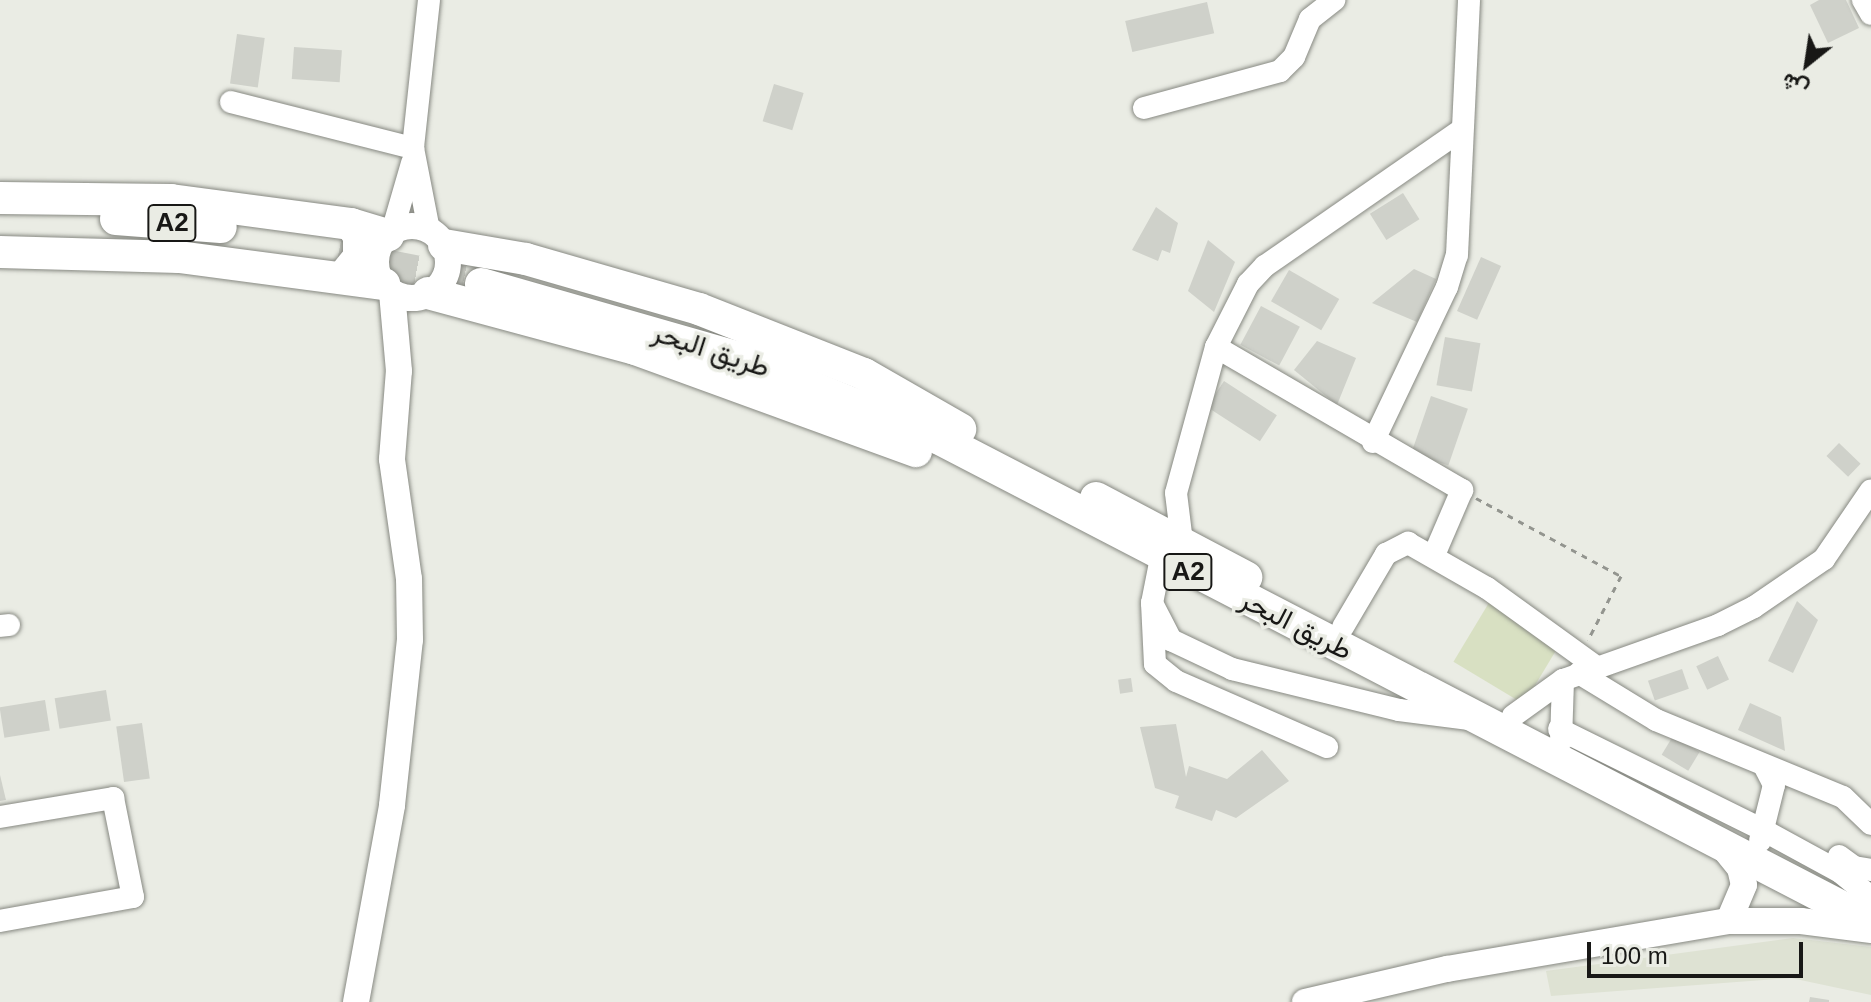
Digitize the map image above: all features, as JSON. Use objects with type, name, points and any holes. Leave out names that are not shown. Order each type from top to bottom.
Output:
[{"type":"highway","points":[[0,198],[171,200],[343,250],[388,288]]},
{"type":"highway","name":"A2","points":[[0,216],[100,218],[343,250]]},
{"type":"highway","name":"A2","points":[[0,233],[120,234],[343,250]]},
{"type":"highway","points":[[0,252],[179,257],[343,250],[390,234]]},
{"type":"highway","points":[[426,295],[464,263]]},
{"type":"highway","name":"طريق البحر","points":[[464,263],[733,335],[970,435],[1142,521],[1171,550],[1500,718],[1560,735],[1762,835],[1871,898]]},
{"type":"highway","name":"طريق البحر","points":[[464,263],[743,359],[864,405],[1171,550],[1343,627],[1719,841],[1871,922]]},
{"type":"main road","points":[[356,1002],[392,805],[410,640],[409,579],[392,459],[399,371],[388,288],[377,254],[390,234],[404,227],[464,263]]},
{"type":"main road","points":[[399,371],[426,295],[448,267],[464,263]]},
{"type":"main road","points":[[388,288],[426,295]]},
{"type":"main road","points":[[1719,841],[1743,877],[1742,893],[1729,921]]},
{"type":"main road","points":[[1305,1002],[1461,966],[1729,921],[1801,921],[1871,930]]},
{"type":"street","points":[[390,234],[413,155],[429,0]]},
{"type":"street","points":[[1144,108],[1280,71],[1294,57],[1310,19],[1334,0]]},
{"type":"street","points":[[1373,442],[1453,271],[1460,231],[1460,131],[1469,0]]},
{"type":"street","points":[[1863,0],[1871,14]]},
{"type":"street","points":[[231,102],[413,155],[464,263]]},
{"type":"street","points":[[1327,747],[1163,673],[1151,654],[1152,603],[1171,550],[1176,493],[1216,347],[1256,274],[1460,131]]},
{"type":"street","points":[[1216,347],[1373,442],[1462,490],[1434,555]]},
{"type":"street","points":[[1152,603],[1171,640],[1232,669],[1399,710],[1500,718],[1579,668],[1685,638],[1754,607],[1824,559],[1871,490]]},
{"type":"street","points":[[1142,521],[1176,493]]},
{"type":"street","points":[[1343,627],[1393,548],[1408,543],[1434,555],[1636,711],[1843,797],[1871,824]]},
{"type":"street","points":[[1560,735],[1579,668]]},
{"type":"street","points":[[1762,835],[1774,785],[1764,765]]},
{"type":"street","points":[[0,817],[113,798],[133,897],[0,921]]},
{"type":"street","points":[[1810,862],[1833,854],[1871,870]]},
{"type":"path","points":[[1462,490],[1621,576],[1579,668]]},
{"type":"shaded area","points":[[1793,938],[1871,947],[1871,995],[1791,978],[1551,996],[1546,971]]},
{"type":"green space","points":[[1490,601],[1560,643],[1524,704],[1453,662]]},
{"type":"building","points":[[1819,0],[1846,0],[1859,28],[1828,43],[1810,5]]},
{"type":"building","points":[[1207,2],[1214,33],[1132,52],[1125,21]]},
{"type":"building","points":[[237,34],[265,38],[258,87],[230,84]]},
{"type":"building","points":[[294,47],[342,50],[340,82],[292,79]]},
{"type":"building","points":[[774,84],[804,93],[792,130],[763,121]]},
{"type":"building","points":[[1403,193],[1419,219],[1386,240],[1370,214]]},
{"type":"building","points":[[1156,207],[1178,223],[1170,253],[1162,250],[1158,261],[1132,250]]},
{"type":"building","points":[[1208,240],[1235,262],[1214,312],[1188,291]]},
{"type":"building","points":[[1481,257],[1501,266],[1477,320],[1457,311]]},
{"type":"building","points":[[1414,269],[1436,279],[1417,322],[1372,303]]},
{"type":"building","points":[[1289,270],[1339,299],[1321,330],[1271,301]]},
{"type":"building","points":[[1261,306],[1300,327],[1279,366],[1240,345]]},
{"type":"building","points":[[1445,337],[1480,343],[1472,392],[1436,385]]},
{"type":"building","points":[[1317,341],[1356,358],[1337,405],[1294,370]]},
{"type":"building","points":[[1224,381],[1277,415],[1260,441],[1207,407]]},
{"type":"building","points":[[1431,396],[1468,409],[1448,465],[1411,453]]},
{"type":"building","points":[[1839,443],[1861,464],[1848,477],[1826,456]]},
{"type":"building","points":[[1797,601],[1818,620],[1793,673],[1768,661]]},
{"type":"building","points":[[1718,656],[1729,680],[1707,690],[1696,666]]},
{"type":"building","points":[[1682,669],[1689,689],[1655,701],[1648,681]]},
{"type":"building","points":[[1131,678],[1133,692],[1120,694],[1118,680]]},
{"type":"building","points":[[106,690],[111,721],[59,729],[55,698]]},
{"type":"building","points":[[45,700],[50,731],[4,738],[0,707]]},
{"type":"building","points":[[1750,703],[1781,717],[1785,751],[1738,730]]},
{"type":"building","points":[[142,723],[150,778],[124,782],[116,727]]},
{"type":"building","points":[[1176,724],[1186,777],[1189,766],[1227,779],[1262,750],[1289,781],[1236,818],[1216,810],[1212,821],[1175,808],[1179,796],[1155,788],[1140,727]]},
{"type":"building","points":[[1673,736],[1700,752],[1688,771],[1662,755]]},
{"type":"building","points":[[0,775],[6,800],[0,801]]},
{"type":"building","points":[[1810,997],[1829,1000],[1829,1002],[1809,1002]]},
{"type":"tunnel","points":[[338,256],[481,284]]}]
